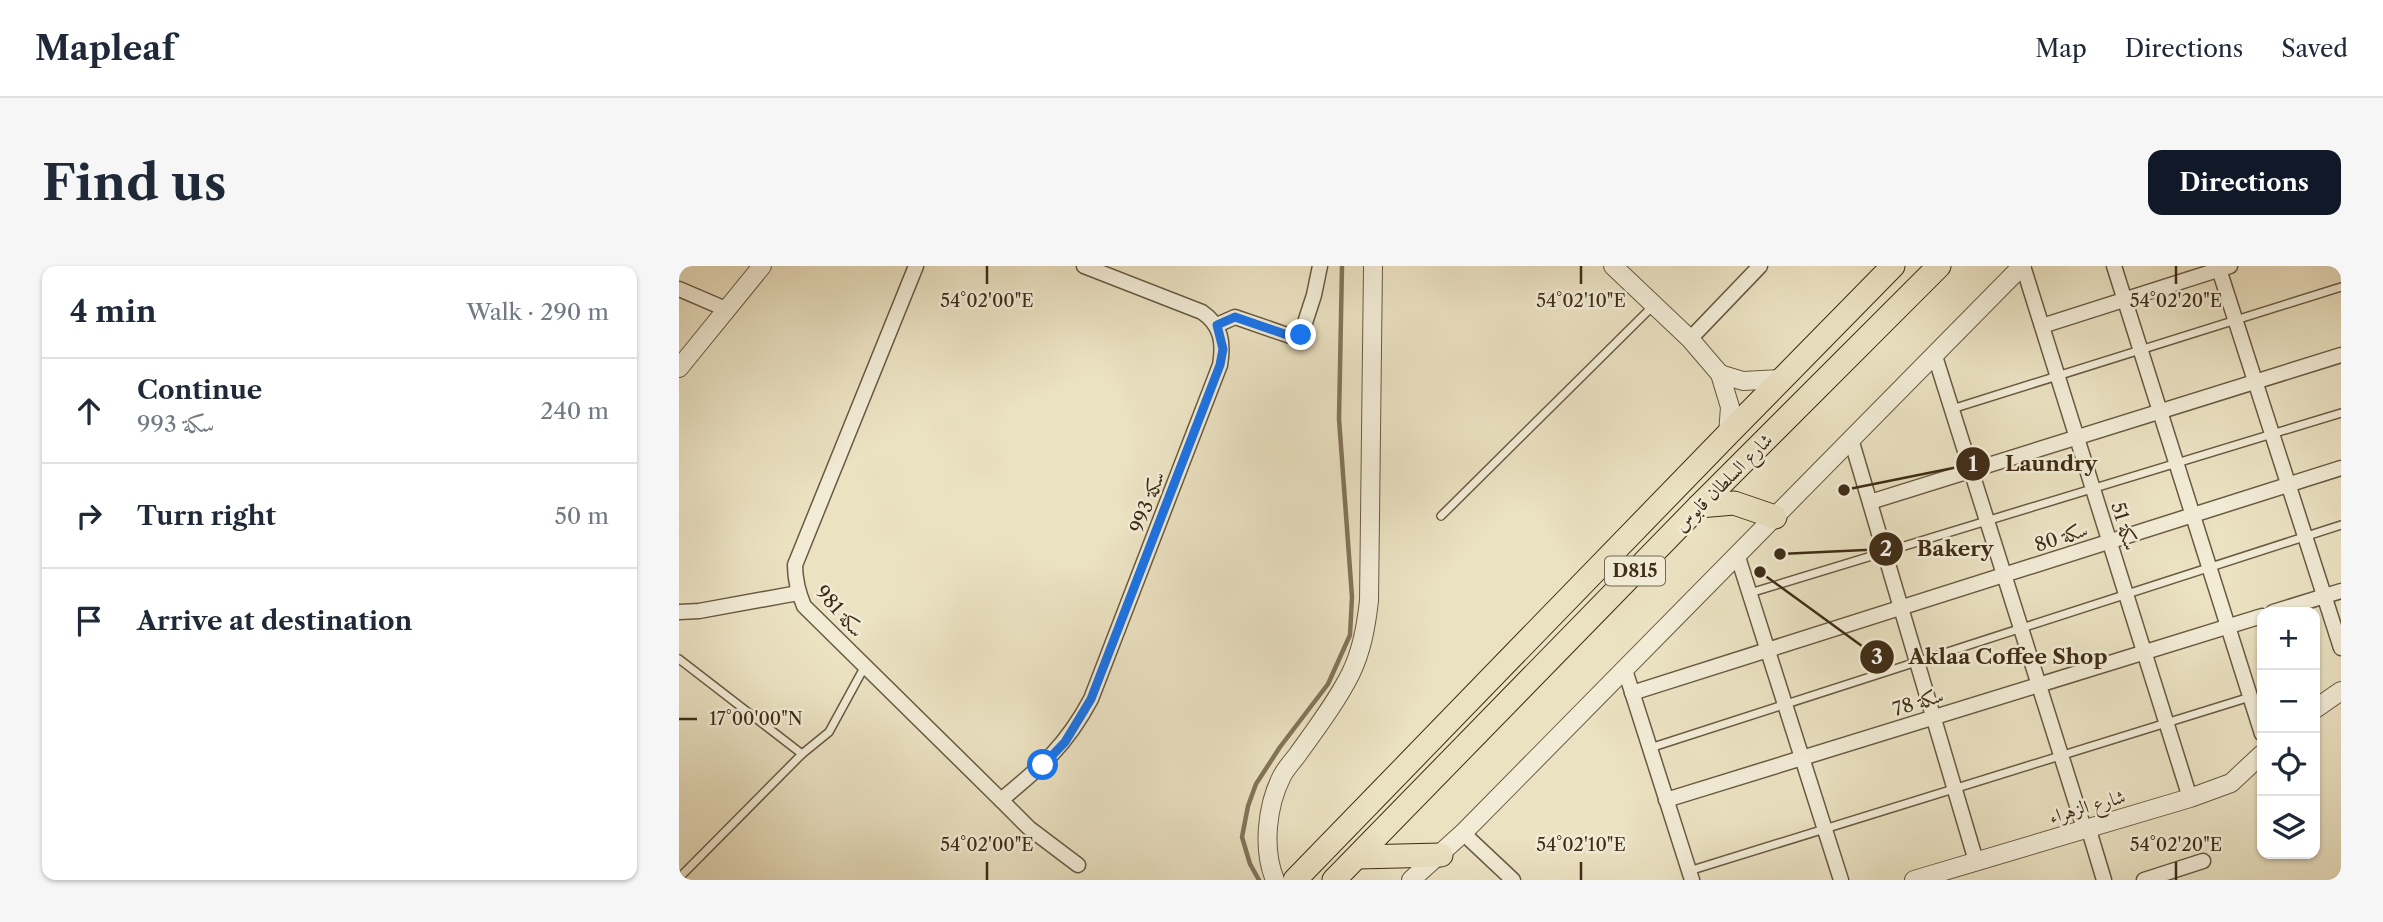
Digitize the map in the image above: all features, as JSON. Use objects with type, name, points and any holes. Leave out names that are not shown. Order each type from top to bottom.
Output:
[{"type":"highway","name":"شارع السلطان قابوس","points":[[1295,880],[1893,266]]},
{"type":"highway","name":"شارع السلطان قابوس","points":[[1334,880],[1699,506],[1939,266]]},
{"type":"highway","points":[[1699,506],[1734,503],[1775,517]]},
{"type":"highway","points":[[1358,857],[1441,855]]},
{"type":"street","points":[[728,310],[749,266]]},
{"type":"street","points":[[679,368],[762,266]]},
{"type":"street","name":"سكة 981","points":[[916,266],[795,565],[798,593],[804,606],[1000,800],[1029,828],[1078,865]]},
{"type":"street","points":[[1093,267],[1202,312],[1217,325],[1235,317],[1296,338],[1301,335],[1320,266]]},
{"type":"street","points":[[1276,880],[1267,845],[1275,793],[1282,774],[1349,677],[1359,657],[1366,623],[1369,601],[1373,266]]},
{"type":"street","points":[[1613,266],[1690,340],[1720,374],[1730,407],[1728,433]]},
{"type":"street","points":[[1690,340],[1761,266]]},
{"type":"street","points":[[1411,880],[1464,833],[2023,266]]},
{"type":"street","name":"سكة 51","points":[[2023,266],[2190,798]]},
{"type":"street","points":[[2114,266],[2262,733]]},
{"type":"street","points":[[2042,326],[2222,267],[2235,321],[2341,648]]},
{"type":"street","points":[[679,289],[728,310]]},
{"type":"street","name":"سكة 993","points":[[1000,800],[1043,765],[1065,742],[1091,699],[1220,365],[1223,349],[1217,325]]},
{"type":"street","points":[[1870,502],[2341,355]]},
{"type":"street","points":[[1935,356],[2061,755],[2104,880]]},
{"type":"street","points":[[1720,374],[1743,381],[1782,379]]},
{"type":"street","points":[[1851,439],[1976,861]]},
{"type":"street","name":"سكة 80","points":[[1632,693],[2341,468]]},
{"type":"street","points":[[1737,554],[1841,880]]},
{"type":"street","points":[[2290,607],[2341,591]]},
{"type":"street","points":[[679,612],[699,611],[798,593]]},
{"type":"street","name":"سكة 78","points":[[1666,800],[2257,617]]},
{"type":"street","points":[[1625,670],[1690,875]]},
{"type":"street","points":[[2320,706],[2341,691]]},
{"type":"street","name":"شارع الزهراء","points":[[1914,880],[2190,798],[2231,783],[2257,759]]},
{"type":"street","points":[[1464,833],[1513,880]]},
{"type":"street","points":[[2144,880],[2203,861]]},
{"type":"lane","points":[[1952,409],[2341,288]]},
{"type":"lane","points":[[1441,516],[1654,305]]},
{"type":"lane","points":[[1750,593],[2341,413]]},
{"type":"lane","points":[[1650,749],[2341,525]]},
{"type":"lane","points":[[679,659],[802,754]]},
{"type":"lane","points":[[679,878],[802,754],[829,732],[865,666]]},
{"type":"lane","points":[[1690,875],[1825,829],[2250,696]]},
{"type":"waterway","points":[[1259,880],[1250,864],[1242,837],[1248,806],[1256,784],[1280,747],[1328,684],[1350,635],[1352,597],[1339,419],[1342,266]]},
{"type":"place","name":"Laundry","points":[[1844,490]]},
{"type":"place","name":"Bakery","points":[[1780,554]]},
{"type":"place","name":"Aklaa Coffee Shop","points":[[1760,572]]},
{"type":"route","points":[[1043,765],[1065,742],[1091,699],[1220,365],[1223,349],[1217,325],[1235,317],[1296,338],[1301,335]]}]
